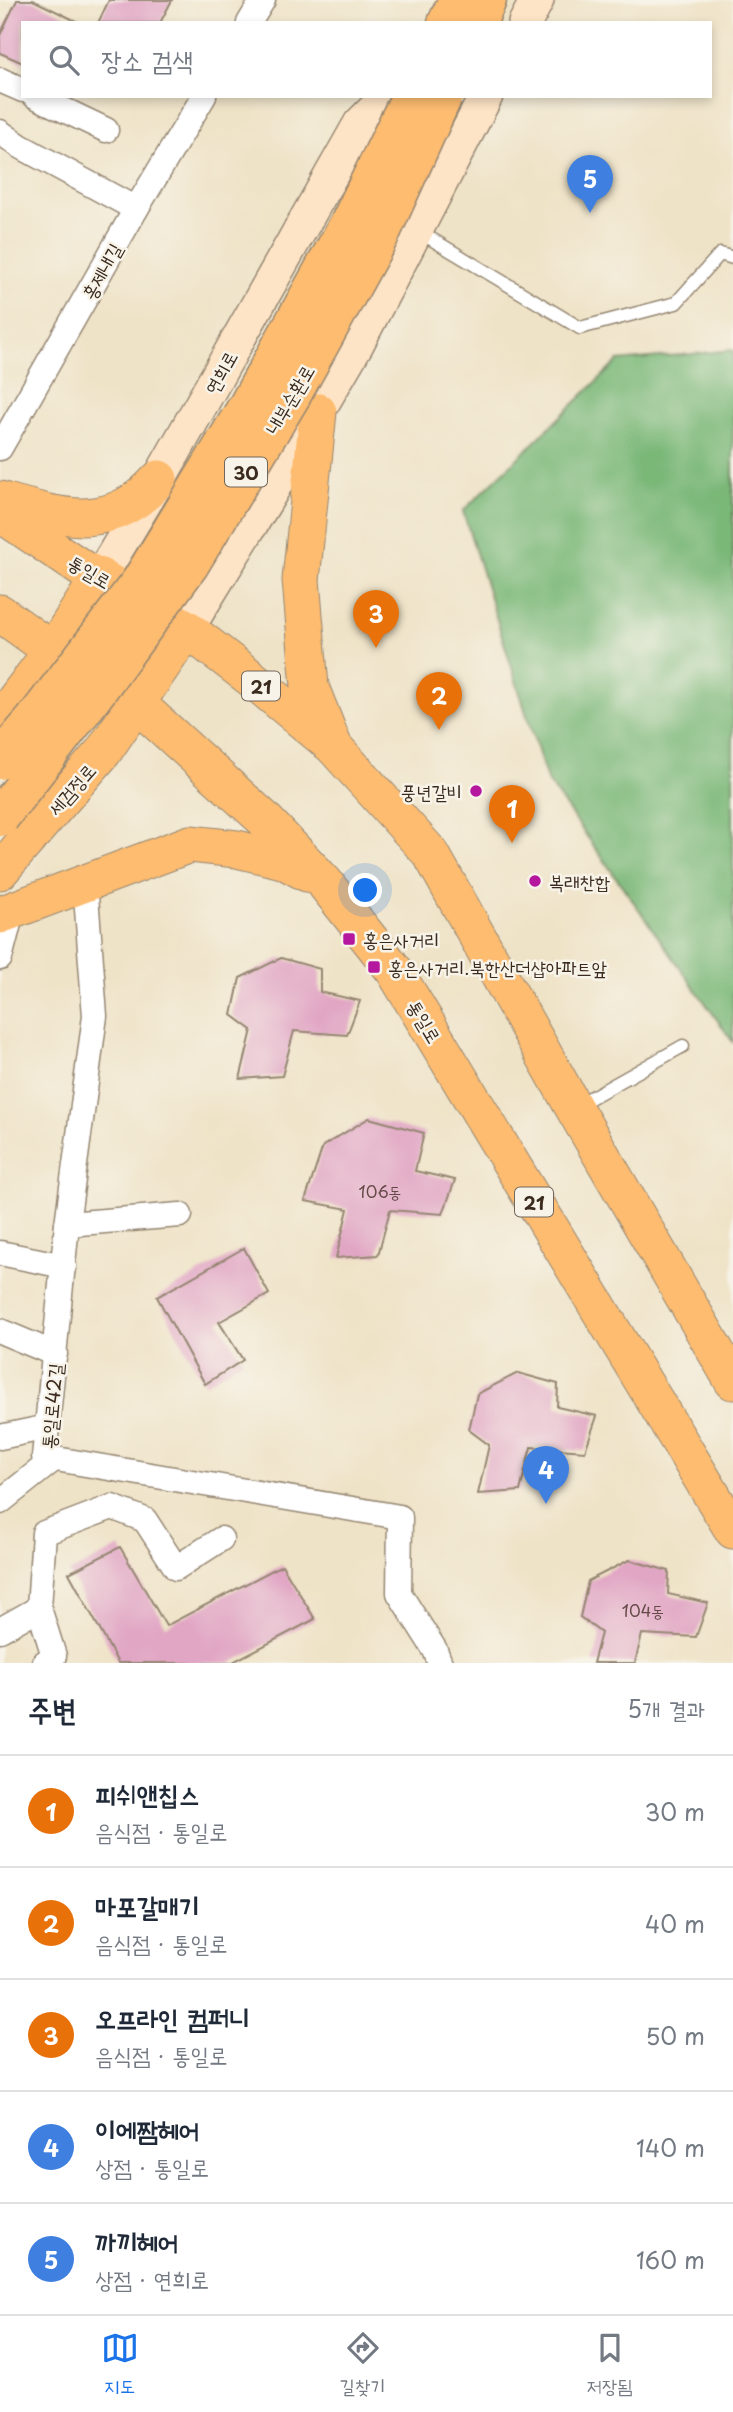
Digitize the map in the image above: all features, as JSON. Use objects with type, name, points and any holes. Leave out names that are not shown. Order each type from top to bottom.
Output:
[{"type":"highway","points":[[448,21],[458,0]]},
{"type":"highway","points":[[478,21],[486,0]]},
{"type":"highway","name":"내부순환로","points":[[0,760],[33,722],[149,570],[247,407],[344,233],[410,98]]},
{"type":"highway","name":"내부순환로","points":[[0,817],[190,564],[290,398],[373,246],[442,98]]},
{"type":"main road","points":[[464,21],[486,0]]},
{"type":"main road","points":[[526,21],[537,0]]},
{"type":"main road","name":"연희로","points":[[53,650],[159,480],[360,124],[386,98]]},
{"type":"main road","points":[[135,702],[187,629],[318,412],[357,344],[485,98]]},
{"type":"main road","points":[[318,412],[302,580],[310,687],[333,746]]},
{"type":"main road","points":[[0,500],[36,510],[83,518],[113,513],[131,505],[159,480]]},
{"type":"main road","name":"통일로","points":[[0,513],[84,570],[187,629],[333,746],[431,854],[573,1107],[733,1381]]},
{"type":"main road","name":"통일로","points":[[0,613],[135,702],[254,810],[324,882],[394,970],[733,1530]]},
{"type":"main road","points":[[0,720],[53,650]]},
{"type":"main road","name":"세검정로","points":[[0,871],[103,752],[135,702]]},
{"type":"main road","points":[[6,911],[190,845],[237,849],[283,860],[324,882]]},
{"type":"street","points":[[250,21],[262,0]]},
{"type":"street","points":[[0,80],[21,89]]},
{"type":"street","points":[[39,98],[106,130]]},
{"type":"street","name":"홍제내길","points":[[0,448],[136,209],[203,98]]},
{"type":"street","points":[[0,132],[20,146],[136,209]]},
{"type":"street","name":"통일로42길","points":[[85,882],[95,1017],[67,1224],[44,1457],[400,1517],[399,1593],[435,1650],[440,1663]]},
{"type":"street","points":[[0,958],[6,911]]},
{"type":"street","points":[[67,1224],[180,1215]]},
{"type":"street","points":[[0,1253],[64,1266]]},
{"type":"street","points":[[0,1331],[55,1354]]},
{"type":"street","points":[[0,1437],[47,1427]]},
{"type":"street","points":[[0,1502],[54,1459]]},
{"type":"street","points":[[44,1663],[54,1656],[39,1608],[44,1533],[112,1507],[145,1520],[176,1568],[221,1539]]},
{"type":"street","points":[[0,1630],[39,1608]]},
{"type":"lane","points":[[415,230],[580,328],[677,303],[720,254],[733,258]]},
{"type":"lane","points":[[573,1107],[683,1046]]},
{"type":"green space","points":[[733,350],[733,1042],[547,780],[463,511],[618,361]]},
{"type":"building","points":[[17,0],[33,0],[76,21],[21,21],[21,62],[0,53],[0,35]]},
{"type":"building","points":[[109,0],[172,0],[161,21],[99,21]]},
{"type":"building","points":[[281,958],[320,969],[320,992],[360,1001],[347,1035],[294,1031],[282,1076],[240,1079],[252,1030],[232,1015],[240,978]]},
{"type":"building","points":[[369,1118],[424,1133],[415,1171],[455,1180],[443,1214],[390,1210],[378,1255],[336,1258],[348,1209],[305,1201],[323,1146]]},
{"type":"building","points":[[244,1248],[269,1294],[219,1322],[243,1360],[205,1384],[157,1297]]},
{"type":"building","points":[[518,1373],[558,1384],[557,1407],[597,1416],[585,1451],[531,1447],[520,1491],[478,1494],[489,1445],[469,1430],[477,1394]]},
{"type":"building","points":[[120,1547],[166,1626],[282,1565],[315,1619],[231,1663],[118,1663],[69,1573]]},
{"type":"building","points":[[629,1560],[669,1571],[668,1594],[708,1603],[696,1637],[642,1634],[635,1663],[593,1663],[601,1633],[580,1617],[588,1581]]},
{"type":"place","name":"까끼헤어","points":[[590,213]]},
{"type":"place","name":"오프라인 컴퍼니","points":[[376,648]]},
{"type":"place","name":"마포갈매기","points":[[439,730]]},
{"type":"place","name":"풍년갈비","points":[[476,791]]},
{"type":"place","name":"피쉬앤칩스","points":[[512,843]]},
{"type":"place","name":"복래찬합","points":[[535,881]]},
{"type":"place","name":"홍은사거리","points":[[349,939]]},
{"type":"place","name":"홍은사거리.북한산더샵아파트앞","points":[[374,967]]},
{"type":"place","name":"이에짬헤어","points":[[546,1504]]}]
